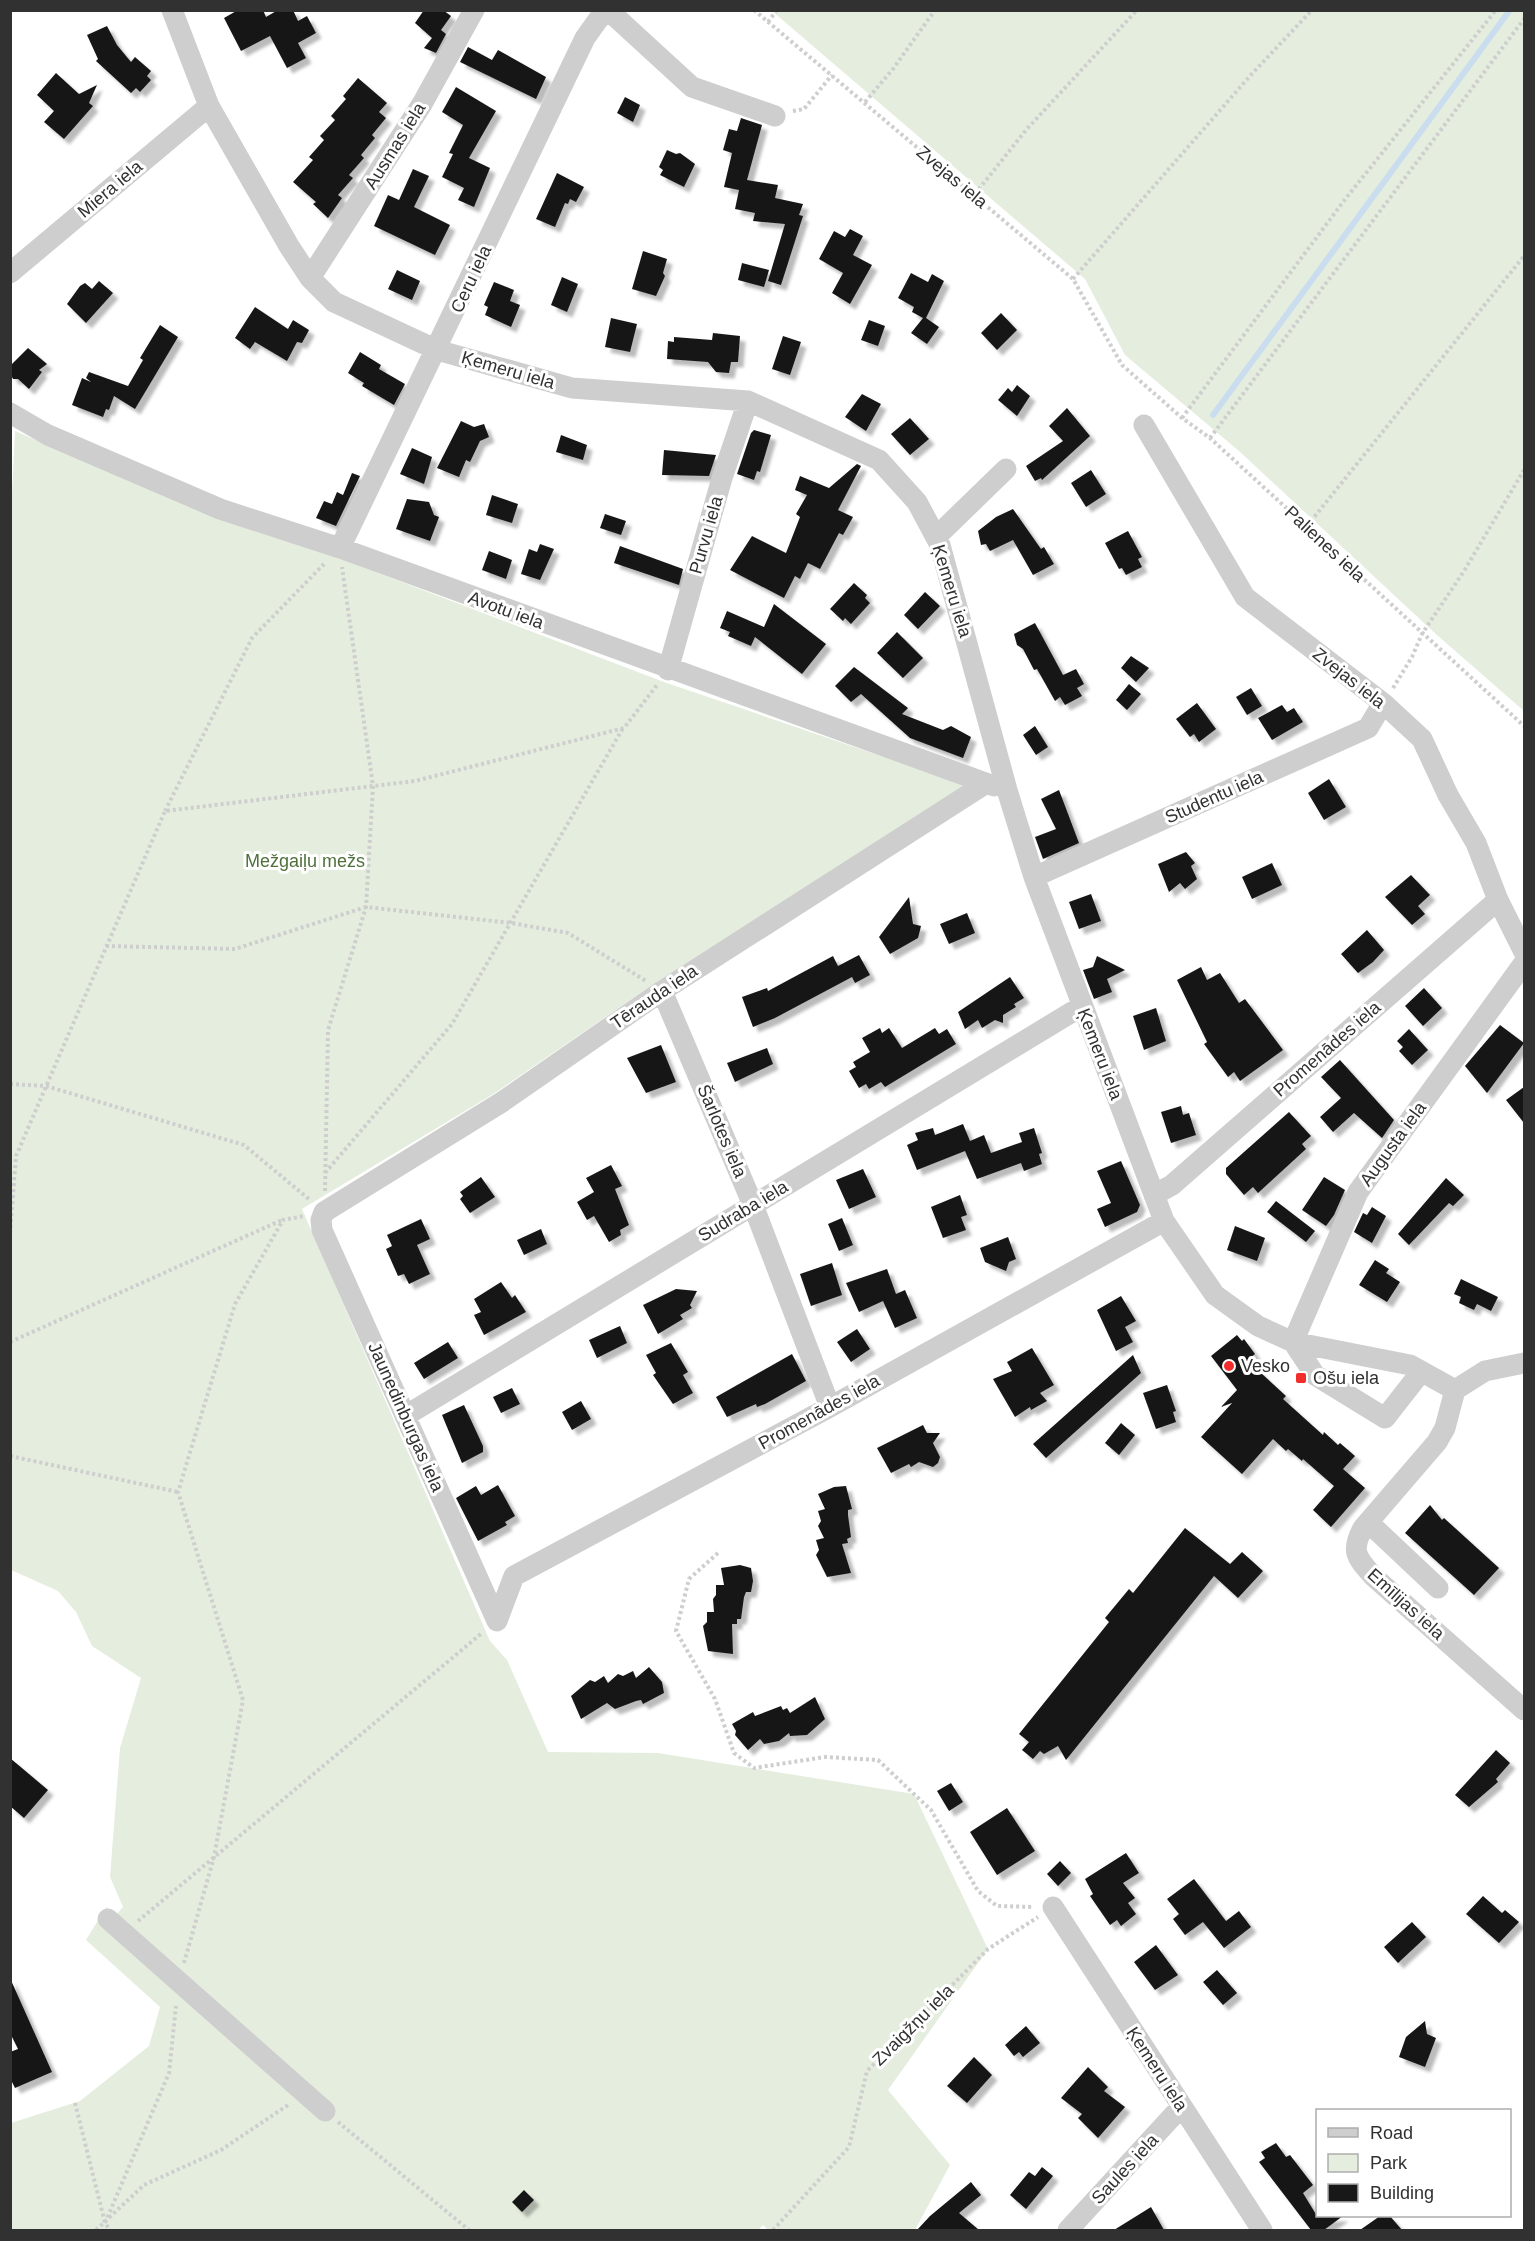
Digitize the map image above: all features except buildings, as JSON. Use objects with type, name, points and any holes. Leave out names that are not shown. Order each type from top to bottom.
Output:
[{"type":"street","name":"Ķemeru iela","points":[[172,10],[209,106],[289,246],[310,278],[334,302],[437,350],[572,388],[748,400],[851,445],[879,460],[917,502],[936,537],[973,662],[1007,790],[1034,877],[1164,1221],[1215,1295],[1258,1326],[1293,1342]]},
{"type":"street","name":"Ausmas iela","points":[[310,278],[423,104],[474,10]]},
{"type":"street","points":[[606,10],[692,87],[775,116]]},
{"type":"street","name":"Ceru iela","points":[[340,548],[585,38],[606,10]]},
{"type":"street","name":"Miera iela","points":[[10,273],[209,106]]},
{"type":"street","name":"Purvu iela","points":[[668,670],[722,478],[748,400]]},
{"type":"street","name":"Avotu iela","points":[[10,414],[48,435],[220,509],[340,548],[668,670],[791,711],[985,784],[1007,790]]},
{"type":"street","name":"Zvejas iela","points":[[1144,425],[1245,597],[1383,704],[1422,739],[1448,795],[1476,843],[1498,900],[1524,952]]},
{"type":"street","points":[[936,537],[1006,469]]},
{"type":"street","name":"Studentu iela","points":[[1034,877],[1368,728],[1383,704]]},
{"type":"street","name":"Tērauda iela","points":[[324,1212],[502,1102],[662,990],[985,784]]},
{"type":"street","name":"Promenādes iela","points":[[1154,1195],[1172,1185],[1498,900]]},
{"type":"street","name":"Augusta iela","points":[[1293,1342],[1358,1192],[1524,963]]},
{"type":"street","name":"Šarlotes iela","points":[[662,990],[753,1206],[830,1407]]},
{"type":"street","name":"Sudraba iela","points":[[405,1416],[1082,1006]]},
{"type":"street","name":"Jaunedinburgas iela","points":[[324,1212],[321,1221],[322,1230],[497,1621]]},
{"type":"street","name":"Promenādes iela","points":[[497,1621],[514,1576],[830,1407],[1164,1221]]},
{"type":"street","points":[[1293,1342],[1315,1375],[1384,1418],[1421,1372]]},
{"type":"street","points":[[1293,1342],[1410,1365],[1455,1390],[1485,1371],[1524,1364]]},
{"type":"street","name":"Emīlijas iela","points":[[1455,1390],[1445,1428],[1437,1442],[1368,1522],[1355,1543],[1358,1559],[1374,1577],[1524,1710]]},
{"type":"street","points":[[1368,1522],[1438,1588]]},
{"type":"street","name":"Ķemeru iela","points":[[1053,1907],[1262,2230]]},
{"type":"street","points":[[108,1919],[325,2111]]},
{"type":"street","name":"Saules iela","points":[[1068,2230],[1182,2107]]},
{"type":"path","name":"Zvejas iela","points":[[754,10],[865,102],[915,147],[975,194],[1026,242],[1073,279],[1122,365]]},
{"type":"path","points":[[768,22],[777,10]]},
{"type":"path","points":[[865,102],[893,69],[935,10]]},
{"type":"path","points":[[975,194],[1026,130],[1137,10]]},
{"type":"path","points":[[1073,279],[1249,76],[1312,10]]},
{"type":"path","points":[[1182,418],[1343,202],[1496,10]]},
{"type":"path","points":[[1210,438],[1524,19]]},
{"type":"path","points":[[775,116],[804,109],[833,75]]},
{"type":"path","points":[[1306,526],[1524,256]]},
{"type":"path","name":"Palienes iela","points":[[1122,365],[1182,418],[1210,438],[1524,726]]},
{"type":"path","points":[[1383,704],[1412,657],[1422,634],[1464,571],[1524,470]]},
{"type":"path","points":[[324,1212],[328,1030],[366,907],[373,786],[340,548]]},
{"type":"path","points":[[10,1233],[16,1156],[165,811],[252,638],[340,548]]},
{"type":"path","points":[[325,1173],[452,1024],[624,728],[668,670]]},
{"type":"path","points":[[165,811],[415,781],[624,728]]},
{"type":"path","points":[[106,946],[235,949],[366,907],[511,923],[568,933],[662,990]]},
{"type":"path","points":[[10,1084],[46,1086],[244,1145],[324,1212]]},
{"type":"path","points":[[10,1342],[283,1220],[324,1212]]},
{"type":"path","points":[[105,2223],[169,2073],[179,1982],[214,1857],[243,1700],[178,1492],[235,1304],[283,1220]]},
{"type":"path","points":[[10,1456],[178,1492]]},
{"type":"path","points":[[718,1552],[689,1579],[676,1631],[715,1699],[734,1753],[754,1768],[825,1757],[878,1760],[931,1810],[978,1892],[997,1906],[1053,1907]]},
{"type":"path","points":[[124,1933],[497,1621]]},
{"type":"path","name":"Zvaigžņu iela","points":[[773,2230],[849,2147],[867,2071],[988,1949],[1053,1907]]},
{"type":"path","points":[[96,2230],[144,2185],[221,2150],[285,2106],[309,2097]]},
{"type":"path","points":[[75,2103],[105,2223],[110,2230]]},
{"type":"path","points":[[325,2111],[470,2230]]},
{"type":"green space","points":[[772,11],[1524,11],[1524,711],[1438,636],[1239,451],[1125,355],[1085,279]]},
{"type":"green space","name":"Mežgaiļu mežs","points":[[15,431],[217,518],[336,557],[664,682],[966,785],[652,985],[495,1093],[302,1209],[490,1641],[507,1660],[548,1752],[658,1753],[914,1794],[988,1949],[888,2090],[950,2165],[915,2230],[768,2230],[763,2225],[758,2230],[11,2230],[11,2123],[80,2101],[149,2046],[160,2007],[86,1940],[106,1907],[116,1915],[123,1907],[110,1877],[120,1748],[141,1678],[92,1646],[76,1612],[58,1591],[11,1570],[10,539]]},
{"type":"waterway","points":[[1213,415],[1510,10]]},
{"type":"place","name":"Vesko","points":[[1229,1366]]},
{"type":"place","name":"Ošu iela","points":[[1301,1378]]}]
